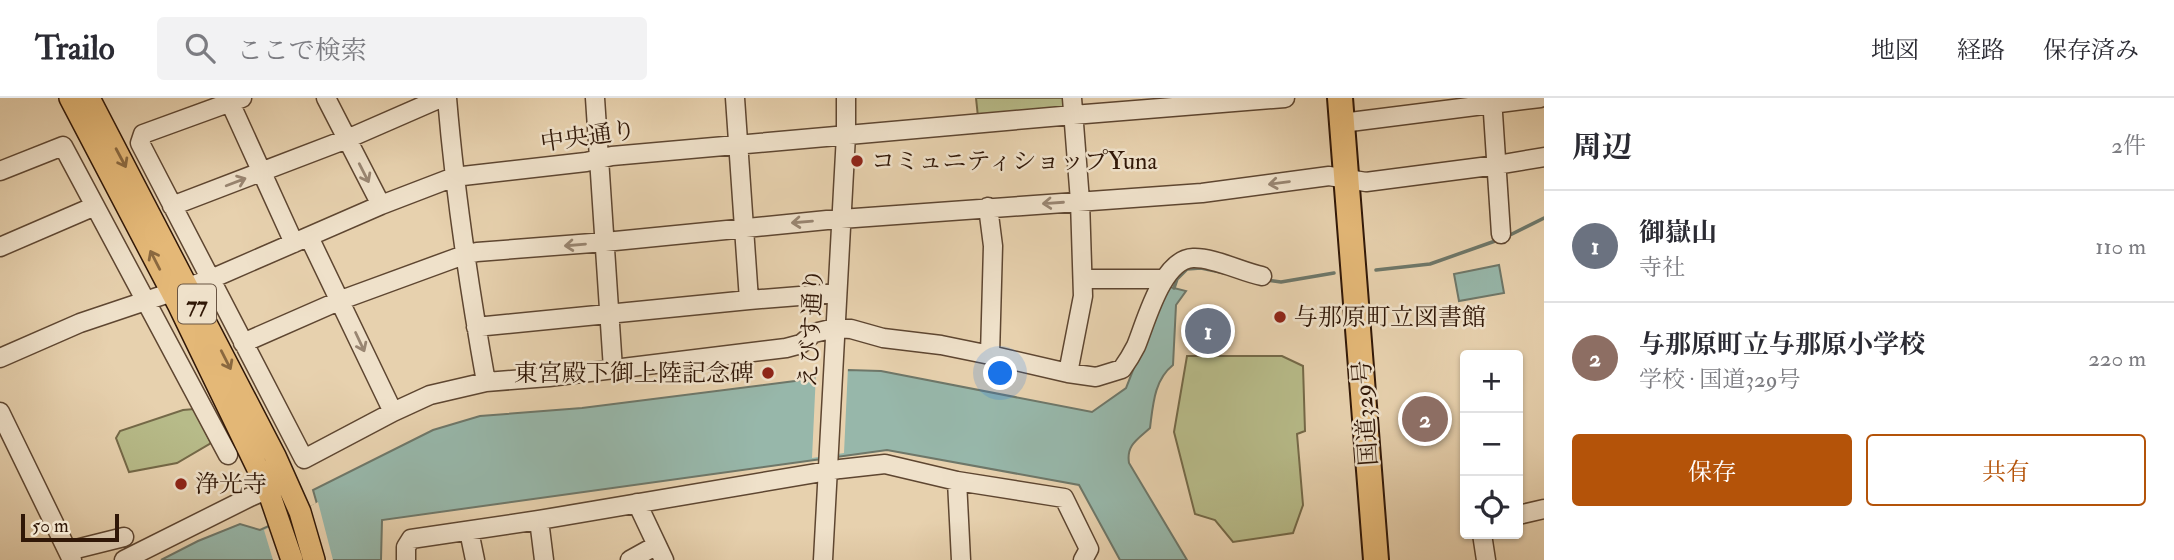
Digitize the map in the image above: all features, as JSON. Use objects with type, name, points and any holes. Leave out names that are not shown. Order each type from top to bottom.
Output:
[{"type":"highway","name":"国道329号","points":[[1340,98],[1376,560]]},
{"type":"main road","name":"77","points":[[70,98],[180,290]]},
{"type":"main road","name":"77","points":[[89,98],[277,486],[300,512],[314,560]]},
{"type":"main road","name":"77","points":[[277,486],[279,521],[292,560]]},
{"type":"street","points":[[326,98],[381,205]]},
{"type":"street","points":[[172,206],[347,139],[441,98]]},
{"type":"street","points":[[447,98],[464,255],[486,382]]},
{"type":"street","points":[[595,98],[612,369]]},
{"type":"street","points":[[735,98],[750,300]]},
{"type":"street","name":"えびす通り","points":[[823,560],[846,98]]},
{"type":"street","name":"中央通り","points":[[0,358],[80,323],[211,279],[381,205],[454,177],[599,159],[846,135],[1072,106],[1285,98]]},
{"type":"street","points":[[1342,123],[1492,101],[1540,98]]},
{"type":"street","points":[[393,412],[341,300],[261,172],[234,99],[143,134],[140,143],[304,459],[393,412],[430,396],[486,382],[550,377],[786,348],[801,344],[814,333],[835,335],[851,329],[883,338],[941,345],[1096,377],[1122,369],[1134,349],[1164,279],[1178,262],[1193,258],[1262,276]]},
{"type":"street","points":[[1492,101],[1502,234]]},
{"type":"street","points":[[1068,373],[1083,296],[1080,201],[1072,106]]},
{"type":"street","points":[[0,171],[63,146],[228,456]]},
{"type":"street","points":[[243,343],[341,300],[477,252],[841,219],[1202,193],[1329,176],[1366,182],[1544,157]]},
{"type":"street","points":[[0,247],[94,206]]},
{"type":"street","points":[[988,208],[993,246],[990,355]]},
{"type":"street","points":[[1083,279],[1164,279]]},
{"type":"street","points":[[476,327],[837,293]]},
{"type":"street","points":[[0,412],[70,555],[124,537]]},
{"type":"street","points":[[406,560],[406,547],[411,540],[637,503],[828,463],[885,464],[957,481],[1064,498],[1089,549],[1083,560]]},
{"type":"street","points":[[957,481],[961,560]]},
{"type":"street","points":[[124,560],[277,486]]},
{"type":"street","points":[[630,560],[661,552],[637,503]]},
{"type":"street","points":[[1523,514],[1544,509]]},
{"type":"street","points":[[539,520],[544,560]]},
{"type":"street","points":[[470,531],[475,560]]},
{"type":"street","points":[[1483,539],[1486,560]]},
{"type":"green space","points":[[976,98],[1066,98],[1066,108],[978,117]]},
{"type":"green space","points":[[1187,356],[1282,356],[1303,366],[1305,431],[1297,434],[1303,505],[1293,533],[1233,542],[1215,520],[1195,514],[1174,432]]},
{"type":"green space","points":[[194,409],[211,443],[177,463],[129,472],[116,438],[120,431],[183,410]]},
{"type":"shaded area","points":[[1499,265],[1504,293],[1459,301],[1454,274]]},
{"type":"shaded area","points":[[1166,286],[1186,291],[1176,305],[1173,365],[1158,385],[1150,428],[1131,447],[1129,463],[1187,560],[1120,560],[1079,485],[887,450],[382,520],[381,560],[161,560],[240,524],[260,530],[317,504],[313,490],[433,430],[480,416],[582,408],[795,381],[848,370],[881,371],[1092,412],[1126,388]]},
{"type":"pier","points":[[848,367],[844,453],[812,458],[816,373]]},
{"type":"pier","points":[[318,502],[333,560],[273,560],[264,530]]},
{"type":"waterway","points":[[1508,236],[1544,218]]},
{"type":"waterway","points":[[1376,270],[1430,264],[1498,240]]},
{"type":"waterway","points":[[1174,288],[1177,279],[1187,269],[1201,268],[1225,273]]},
{"type":"waterway","points":[[1267,280],[1281,282],[1334,273]]},
{"type":"place","name":"コミュニティショップYuna","points":[[857,161]]},
{"type":"place","name":"与那原町立図書館","points":[[1280,317]]},
{"type":"place","name":"御嶽山","points":[[1208,331]]},
{"type":"place","name":"東宮殿下御上陸記念碑","points":[[768,373]]},
{"type":"place","name":"与那原町立与那原小学校","points":[[1425,419]]},
{"type":"place","name":"浄光寺","points":[[181,484]]}]
